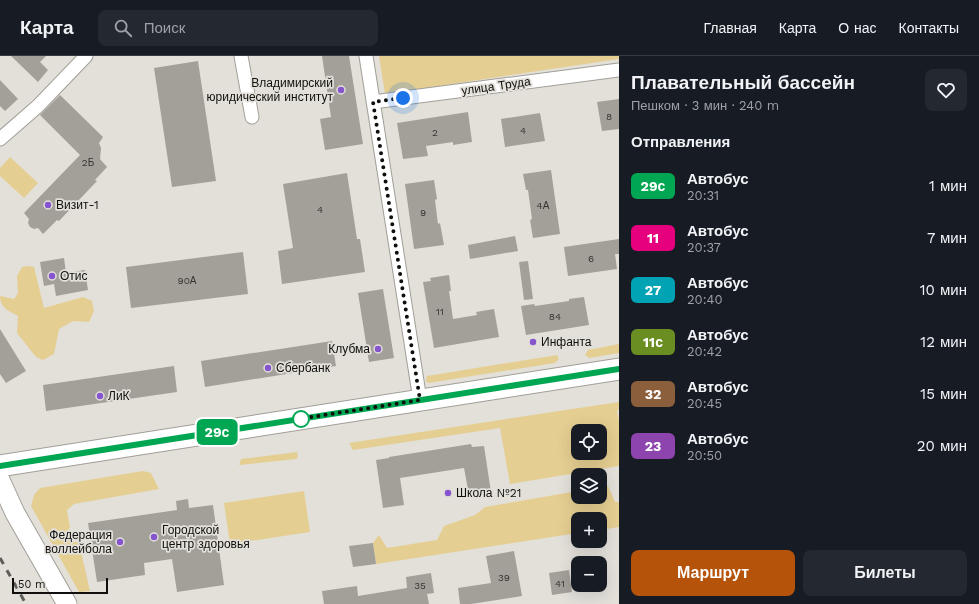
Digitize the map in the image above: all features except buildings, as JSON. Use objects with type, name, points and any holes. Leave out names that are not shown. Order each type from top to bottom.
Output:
[{"type":"main road","points":[[0,466],[619,369]]},
{"type":"main road","points":[[0,480],[15,513],[67,604]]},
{"type":"street","points":[[0,139],[38,106],[86,56]]},
{"type":"street","points":[[242,56],[252,117]]},
{"type":"street","points":[[366,56],[420,400]]},
{"type":"street","name":"улица Труда","points":[[373,102],[619,70]]},
{"type":"shaded area","points":[[379,56],[619,56],[619,59],[385,94]]},
{"type":"shaded area","points":[[10,157],[38,183],[24,198],[0,176],[0,168]]},
{"type":"shaded area","points":[[22,267],[34,267],[44,308],[83,297],[92,301],[94,311],[89,322],[73,321],[59,329],[54,354],[43,360],[36,357],[17,333],[18,316],[6,309],[0,300],[0,296],[14,299],[18,293],[17,276]]},
{"type":"shaded area","points":[[619,344],[619,353],[589,358],[585,355],[588,350]]},
{"type":"shaded area","points":[[557,355],[559,359],[555,363],[428,383],[426,381],[427,376]]},
{"type":"shaded area","points":[[619,402],[619,410],[617,410],[619,421],[619,466],[607,468],[571,468],[571,474],[510,484],[500,428],[353,450],[349,443]]},
{"type":"shaded area","points":[[297,452],[298,457],[296,459],[239,465],[241,459]]},
{"type":"shaded area","points":[[143,471],[151,473],[159,489],[74,504],[67,510],[70,527],[67,533],[68,540],[79,543],[90,591],[79,592],[31,506],[34,495],[40,488]]},
{"type":"shaded area","points":[[607,486],[615,502],[619,502],[619,527],[607,529],[607,512],[571,512],[571,534],[376,564],[373,543],[379,535],[387,548],[437,540],[444,526],[475,515],[485,507],[571,492],[571,504],[607,504]]},
{"type":"shaded area","points":[[304,491],[310,532],[230,544],[224,503]]},
{"type":"railway","points":[[0,558],[26,604]]},
{"type":"bus line","name":"29с","points":[[0,466],[619,369]]},
{"type":"place","name":"Владимирский юридический институт","points":[[341,90]]},
{"type":"place","name":"Визит-1","points":[[48,205]]},
{"type":"place","name":"Отис","points":[[52,276]]},
{"type":"place","name":"Инфанта","points":[[533,342]]},
{"type":"place","name":"Клубма","points":[[378,349]]},
{"type":"place","name":"Сбербанк","points":[[268,368]]},
{"type":"place","name":"ЛиК","points":[[100,396]]},
{"type":"place","name":"Школа №21","points":[[448,493]]},
{"type":"place","name":"Городской центр здоровья","points":[[154,537]]},
{"type":"place","name":"Федерация воллейбола","points":[[120,542]]},
{"type":"route","points":[[301,419],[299,419],[420,400],[373,102],[403,98]]}]
